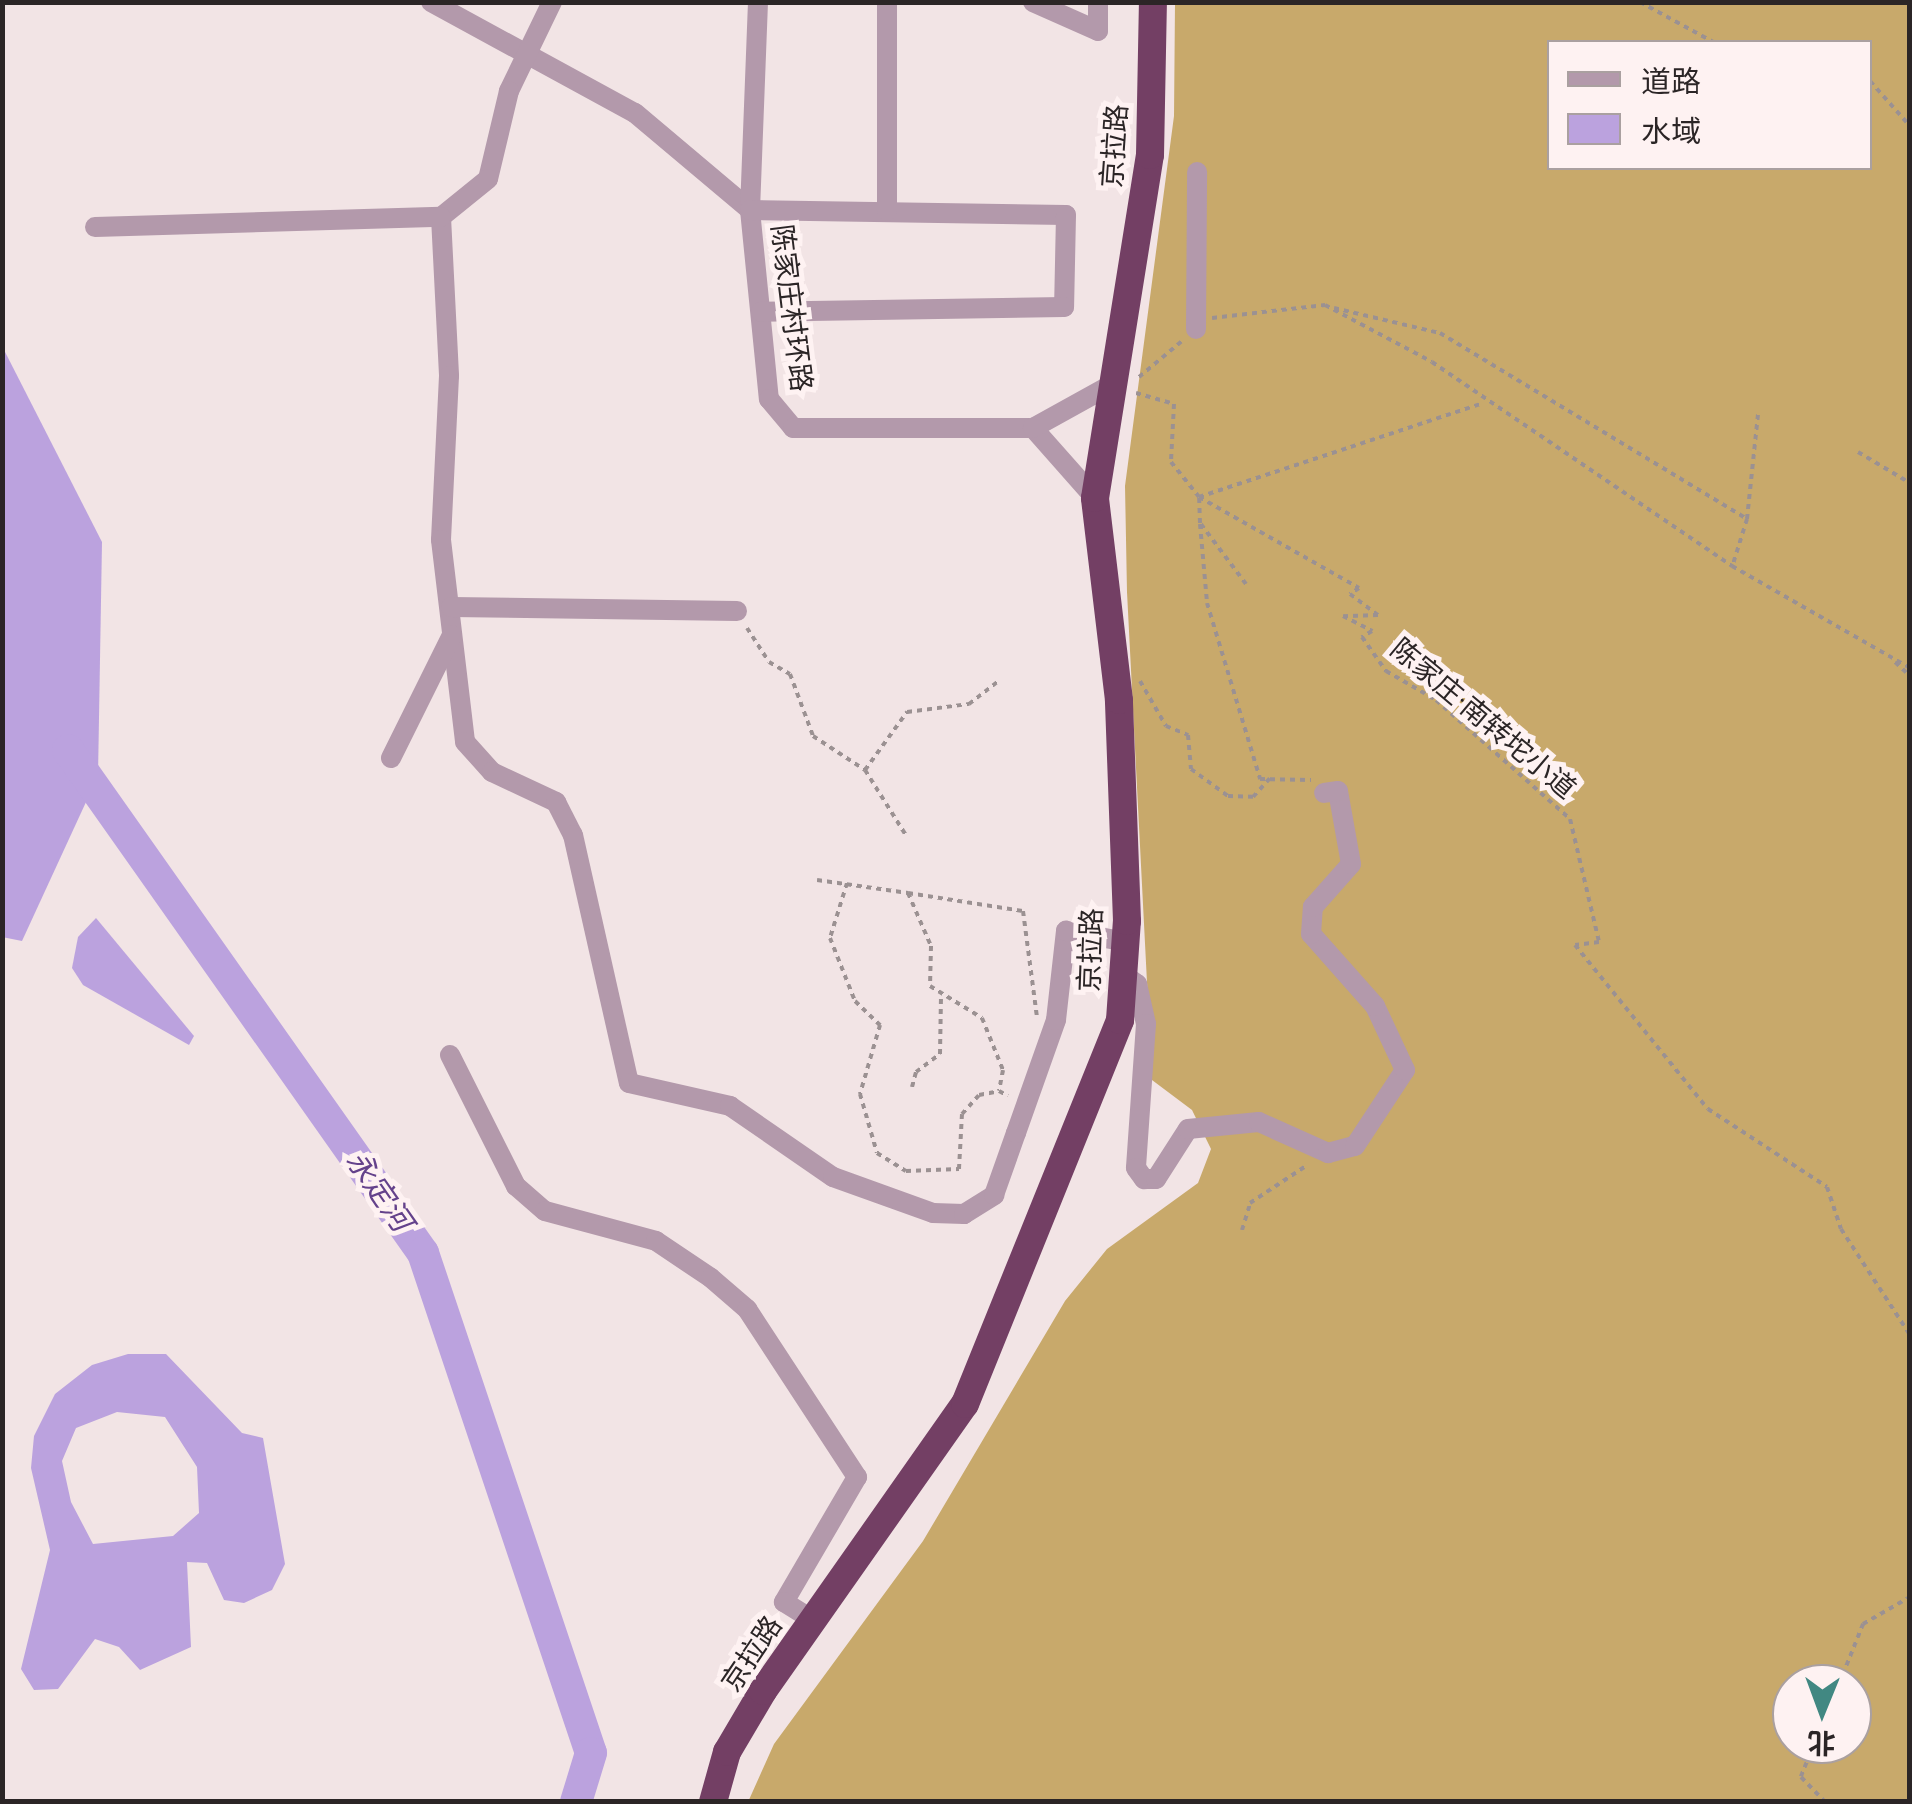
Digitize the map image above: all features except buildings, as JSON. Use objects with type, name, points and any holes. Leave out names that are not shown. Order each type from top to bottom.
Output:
[{"type":"highway","name":"京拉路","points":[[713,1802],[727,1752],[965,1404],[1120,1020],[1127,942],[1119,700],[1095,498],[1150,155],[1153,2]]},
{"type":"street","name":"陈家庄村环路","points":[[431,2],[634,113],[750,210],[769,399],[793,428],[1033,428]]},
{"type":"street","points":[[96,227],[441,217],[488,179],[525,56],[552,2]]},
{"type":"street","points":[[758,2],[750,210],[1066,215],[1064,307],[761,312]]},
{"type":"street","points":[[887,2],[887,211]]},
{"type":"street","points":[[1034,2],[1098,32],[1098,2]]},
{"type":"street","points":[[1196,329],[1197,172]]},
{"type":"street","points":[[441,217],[449,376],[441,540],[465,742],[492,772],[556,802],[574,835],[629,1083],[730,1106],[832,1177],[933,1213],[964,1214],[994,1194],[1019,1101],[1056,1020],[1066,931],[1127,942]]},
{"type":"street","points":[[1095,498],[1033,428],[1114,390]]},
{"type":"street","points":[[451,608],[737,611]]},
{"type":"street","points":[[390,758],[453,633]]},
{"type":"street","points":[[1126,976],[1137,984],[1146,1024],[1136,1168],[1144,1179],[1156,1178],[1188,1129],[1259,1122],[1328,1154],[1354,1146],[1404,1070],[1374,1006],[1311,934],[1313,907],[1352,864],[1338,791],[1324,793]]},
{"type":"street","points":[[450,1055],[516,1186],[544,1211],[656,1240],[711,1278],[747,1310],[846,1460],[856,1476],[784,1602],[814,1621]]},
{"type":"path","points":[[1640,2],[1709,40]]},
{"type":"path","points":[[1872,83],[1910,126]]},
{"type":"path","points":[[1114,390],[1209,318],[1325,306],[1440,333],[1747,519]]},
{"type":"path","points":[[1325,306],[1432,362],[1482,404],[1732,566],[1910,668]]},
{"type":"path","name":"陈家庄·南转坨小道","points":[[1114,390],[1174,404],[1171,462],[1200,497],[1359,588],[1350,594],[1378,615],[1344,616],[1372,632],[1362,637],[1386,671],[1436,700],[1570,819],[1600,942],[1575,944],[1708,1109],[1827,1187],[1840,1229],[1910,1335]]},
{"type":"path","points":[[1324,793],[1302,776],[1260,779],[1212,618],[1200,497],[1482,404]]},
{"type":"path","points":[[1732,566],[1747,519],[1758,415]]},
{"type":"path","points":[[1858,452],[1910,483]]},
{"type":"path","points":[[1200,523],[1246,584]]},
{"type":"path","points":[[737,611],[769,662],[790,674],[812,736],[865,770],[907,837]]},
{"type":"path","points":[[1887,656],[1910,676]]},
{"type":"path","points":[[1136,677],[1166,726],[1188,734],[1192,769],[1228,796],[1253,797],[1270,778]]},
{"type":"path","points":[[865,770],[907,712],[970,704],[998,680]]},
{"type":"path","points":[[816,880],[1023,912],[1040,1028]]},
{"type":"path","points":[[847,883],[830,938],[855,1000],[880,1025],[860,1094],[877,1153],[906,1172],[959,1169],[962,1114],[979,1095],[999,1091],[1019,1101],[1018,1080]]},
{"type":"path","points":[[908,893],[931,946],[930,986],[941,997],[982,1018],[1003,1070],[999,1091]]},
{"type":"path","points":[[912,1088],[916,1072],[940,1054],[941,997]]},
{"type":"path","points":[[1242,1230],[1250,1203],[1328,1154]]},
{"type":"path","points":[[1847,1664],[1864,1624],[1910,1597]]},
{"type":"path","points":[[1806,1764],[1801,1777],[1825,1802]]},
{"type":"shaded area","points":[[1175,3],[1909,3],[1909,1801],[748,1802],[774,1744],[923,1541],[1065,1301],[1107,1249],[1198,1183],[1211,1149],[1192,1110],[1152,1080],[1125,486],[1174,116]]},
{"type":"water","points":[[2,346],[102,542],[98,776],[22,941],[2,937]]},
{"type":"water","points":[[96,918],[194,1036],[189,1045],[83,985],[72,968],[78,937]]},
{"type":"water","points":[[128,1354],[166,1354],[242,1433],[263,1438],[285,1564],[272,1590],[244,1603],[224,1600],[207,1563],[187,1562],[191,1647],[140,1670],[119,1647],[95,1639],[58,1689],[34,1690],[21,1669],[50,1550],[31,1468],[34,1436],[55,1394],[92,1365]],"holes":[[[117,1412],[165,1417],[197,1467],[199,1513],[173,1536],[93,1544],[71,1502],[62,1461],[76,1428]]]},
{"type":"waterway","name":"永定河","points":[[68,750],[423,1253],[591,1753],[576,1802]]}]
